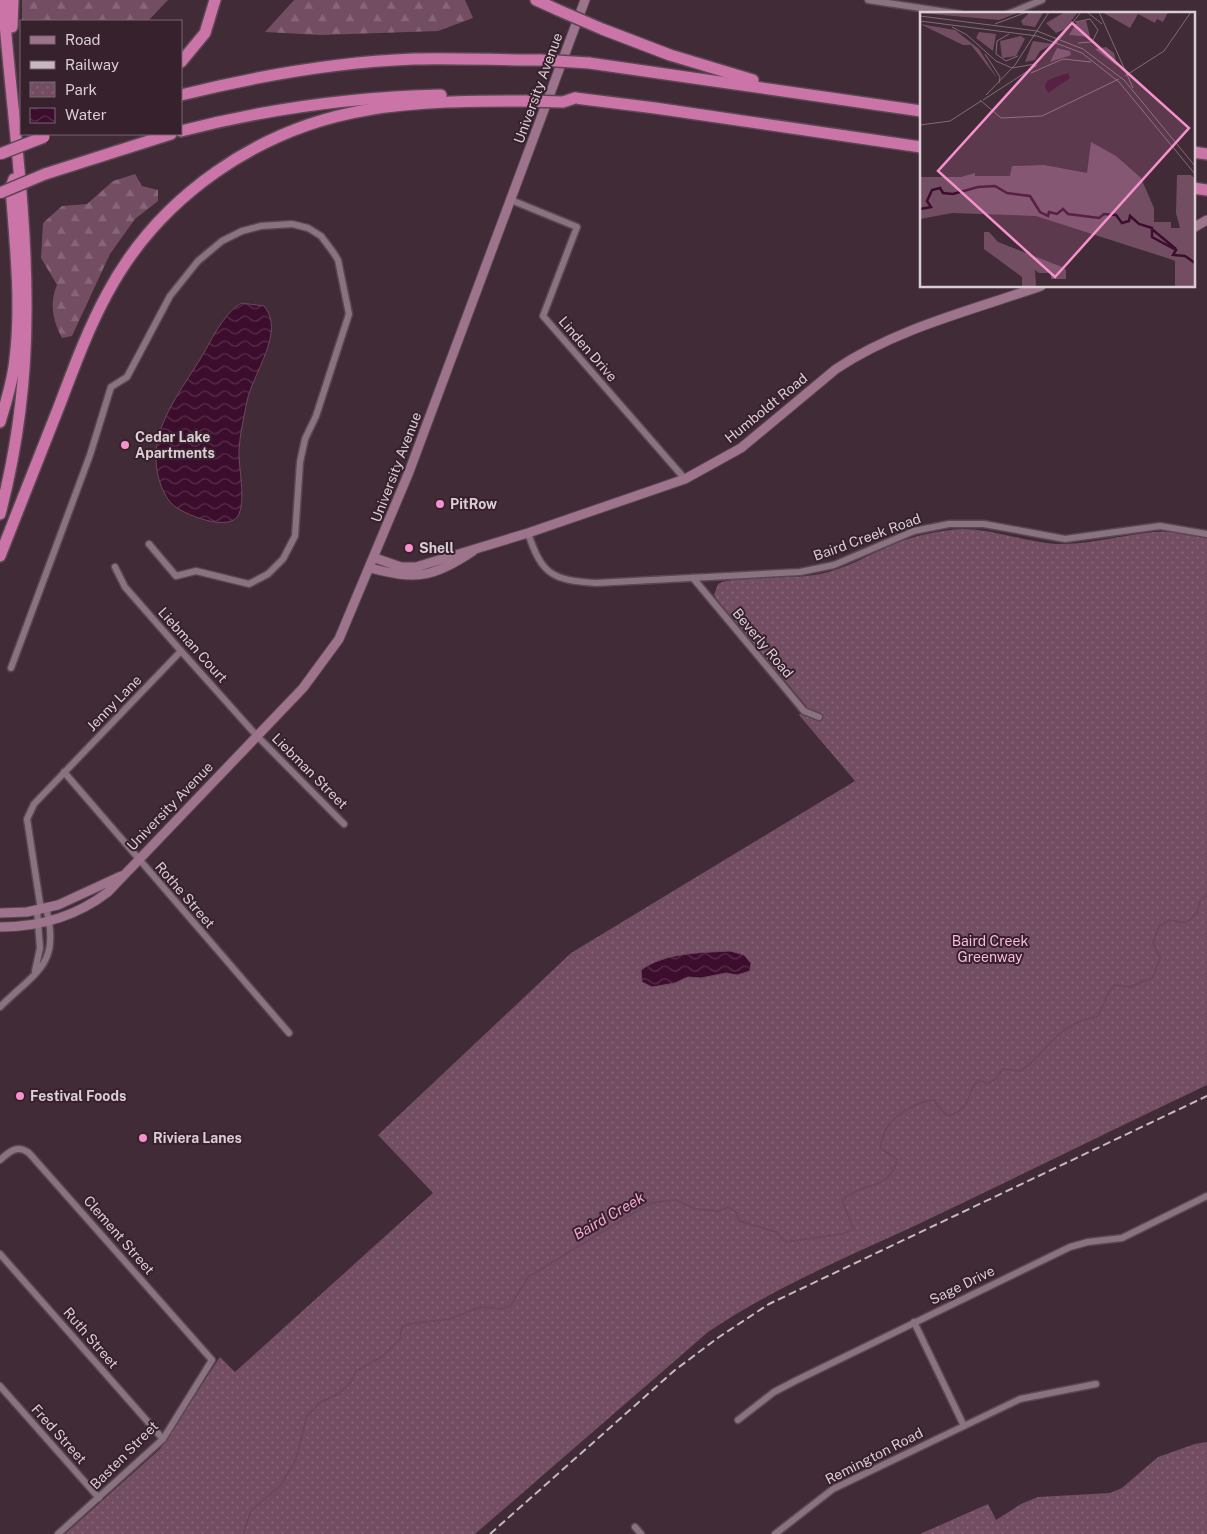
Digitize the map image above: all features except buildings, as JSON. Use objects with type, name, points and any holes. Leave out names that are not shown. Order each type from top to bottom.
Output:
[{"type":"highway","points":[[0,514],[16,441],[25,359],[26,312],[17,165],[3,0]]},
{"type":"highway","points":[[7,53],[12,29],[13,0]]},
{"type":"highway","points":[[182,61],[205,33],[215,0]]},
{"type":"highway","points":[[536,0],[602,29],[670,55],[754,80],[775,90]]},
{"type":"highway","points":[[182,95],[277,75],[360,64],[414,59],[540,60],[589,63],[920,111]]},
{"type":"highway","points":[[182,131],[246,117],[333,102],[425,95],[575,98],[920,147]]},
{"type":"highway","points":[[0,556],[81,349],[107,294],[133,252],[155,226],[198,185],[255,148],[298,128],[334,117],[405,105],[528,98]]},
{"type":"highway","points":[[0,146],[28,135]]},
{"type":"highway","points":[[0,154],[48,135]]},
{"type":"highway","points":[[0,193],[45,174],[168,135]]},
{"type":"highway","points":[[1194,152],[1207,154]]},
{"type":"highway","points":[[0,422],[15,360],[17,271],[11,187],[17,165]]},
{"type":"highway","points":[[1194,188],[1207,190]]},
{"type":"main road","name":"University Avenue","points":[[0,927],[38,924],[50,921],[73,912],[99,898],[113,887],[121,876],[303,688],[339,639],[375,558],[586,0]]},
{"type":"main road","points":[[1194,227],[1207,220]]},
{"type":"main road","name":"Humboldt Road","points":[[375,558],[401,567],[416,567],[460,552],[475,550],[528,533],[686,479],[740,448],[836,369],[853,358],[922,328],[1035,288]]},
{"type":"main road","name":"Humboldt Road","points":[[370,568],[400,575],[420,576],[441,569],[475,550]]},
{"type":"main road","points":[[0,913],[42,910],[74,900],[121,876]]},
{"type":"street","points":[[868,0],[947,12]]},
{"type":"street","points":[[1013,12],[1042,0]]},
{"type":"street","name":"Linden Drive","points":[[511,200],[577,226],[543,316],[686,479]]},
{"type":"street","points":[[11,668],[90,455],[111,387],[127,377],[170,296],[198,261],[222,241],[242,231],[261,226],[292,224],[308,228],[328,244],[338,260],[349,314],[316,416],[304,439],[300,462],[295,536],[283,560],[268,574],[249,584],[196,571],[176,576],[149,544]]},
{"type":"street","name":"Baird Creek Road","points":[[528,533],[535,553],[544,568],[565,579],[596,583],[819,569],[852,558],[906,534],[949,524],[984,524],[1065,539],[1160,526],[1207,534]]},
{"type":"street","name":"Liebman Court","points":[[115,566],[125,587],[257,736]]},
{"type":"street","name":"Beverly Road","points":[[693,578],[804,711],[819,717]]},
{"type":"street","name":"Jenny Lane","points":[[42,910],[26,820],[41,795],[181,651]]},
{"type":"street","name":"Liebman Street","points":[[257,736],[344,824]]},
{"type":"street","name":"Rothe Street","points":[[64,772],[289,1033]]},
{"type":"street","points":[[0,1007],[44,964],[49,953],[51,938],[50,921],[42,910]]},
{"type":"street","points":[[35,972],[40,951],[38,924],[42,910]]},
{"type":"street","name":"Clement Street","points":[[0,1160],[15,1149],[23,1149],[29,1153],[212,1360]]},
{"type":"street","name":"Sage Drive","points":[[738,1420],[774,1392],[796,1380],[1070,1247],[1088,1242],[1122,1238],[1207,1196]]},
{"type":"street","name":"Ruth Street","points":[[0,1254],[163,1439]]},
{"type":"street","points":[[914,1322],[964,1426]]},
{"type":"street","name":"Basten Street","points":[[58,1534],[163,1439],[212,1360]]},
{"type":"street","name":"Remington Road","points":[[775,1534],[833,1490],[1020,1399],[1096,1384]]},
{"type":"street","name":"Fred Street","points":[[0,1386],[100,1498]]},
{"type":"street","points":[[635,1527],[642,1534]]},
{"type":"green space","points":[[22,0],[168,0],[149,20],[22,20]]},
{"type":"green space","points":[[294,0],[465,0],[473,18],[438,31],[321,35],[265,32]]},
{"type":"green space","points":[[135,174],[142,186],[158,190],[158,201],[135,219],[110,254],[72,336],[62,338],[53,312],[53,298],[57,285],[41,258],[43,223],[62,206],[87,204],[113,181]]},
{"type":"green space","name":"Baird Creek Greenway","points":[[961,529],[985,531],[1056,544],[1075,544],[1132,535],[1169,532],[1188,533],[1207,538],[1207,1085],[807,1276],[732,1316],[708,1332],[475,1534],[65,1534],[160,1449],[220,1357],[235,1372],[433,1193],[378,1135],[571,953],[855,781],[799,715],[807,707],[718,601],[714,595],[718,584],[738,579],[809,576],[830,572],[911,538],[935,532]]},
{"type":"green space","points":[[1207,1442],[1207,1534],[920,1534],[988,1504],[996,1520],[1021,1504],[1038,1497],[1110,1493],[1122,1488],[1158,1457],[1195,1444]]},
{"type":"water","points":[[241,303],[264,306],[270,316],[270,340],[250,390],[241,431],[239,456],[242,491],[241,508],[234,520],[217,522],[195,517],[176,507],[167,498],[159,480],[156,466],[157,441],[172,405],[217,330],[234,308]]},
{"type":"water","points":[[730,951],[744,955],[751,963],[750,971],[737,975],[726,973],[701,978],[688,977],[675,983],[652,987],[642,982],[641,970],[661,960],[684,954]]},
{"type":"waterway","name":"Baird Creek","points":[[243,1534],[251,1511],[281,1485],[296,1459],[307,1416],[321,1402],[340,1393],[351,1382],[356,1371],[383,1356],[400,1339],[402,1327],[409,1324],[450,1319],[480,1307],[504,1309],[511,1305],[528,1277],[650,1203],[676,1200],[695,1209],[719,1211],[728,1207],[736,1212],[739,1221],[776,1232],[786,1242],[842,1234],[854,1229],[842,1201],[858,1190],[882,1182],[893,1170],[897,1159],[880,1148],[885,1131],[895,1118],[914,1106],[934,1100],[948,1116],[957,1112],[966,1103],[975,1084],[980,1080],[987,1084],[996,1079],[1003,1069],[1021,1071],[1063,1031],[1084,1020],[1097,1017],[1114,985],[1131,987],[1153,977],[1160,958],[1153,943],[1159,926],[1170,920],[1186,923],[1197,913],[1200,901],[1207,895]]},
{"type":"railway","points":[[490,1534],[675,1370],[719,1337],[769,1304],[1207,1096]]},
{"type":"place","name":"Cedar Lake Apartments","points":[[125,445]]},
{"type":"place","name":"PitRow","points":[[440,504]]},
{"type":"place","name":"Shell","points":[[409,548]]},
{"type":"place","name":"Festival Foods","points":[[20,1096]]},
{"type":"place","name":"Riviera Lanes","points":[[143,1138]]}]
